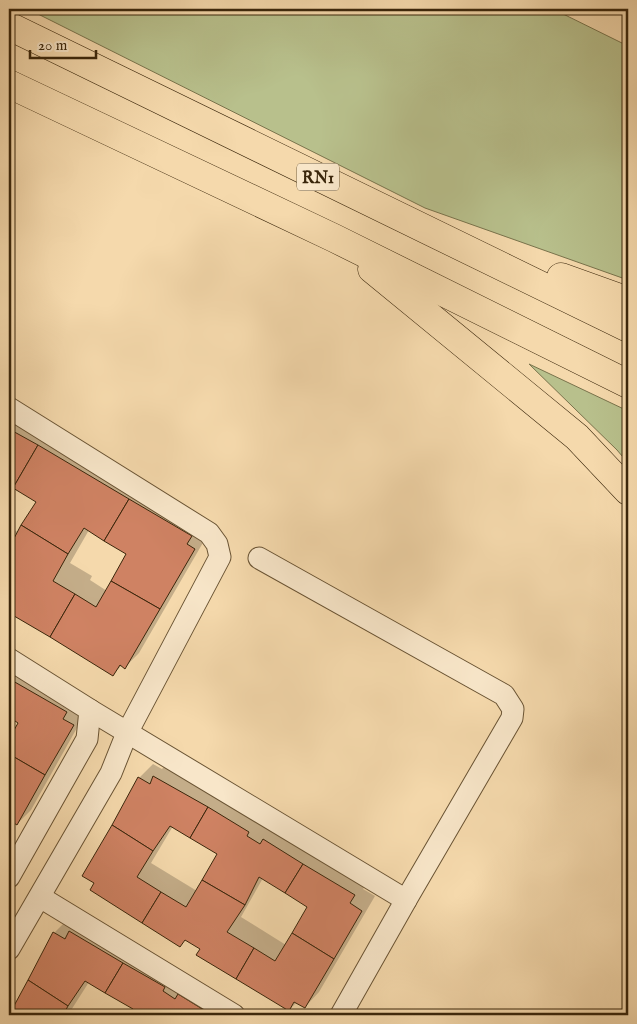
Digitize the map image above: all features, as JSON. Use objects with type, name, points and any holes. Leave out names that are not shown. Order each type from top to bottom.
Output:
[{"type":"highway","name":"RN1","points":[[9,26],[628,328]]},
{"type":"highway","points":[[9,84],[334,238],[628,384]]},
{"type":"highway","points":[[362,198],[601,293],[628,301]]},
{"type":"highway","points":[[334,238],[577,436],[628,490]]},
{"type":"street","points":[[9,408],[209,533],[216,544],[220,557],[127,733],[111,773],[9,949]]},
{"type":"street","points":[[259,558],[504,695],[513,709],[512,718],[341,1015]]},
{"type":"street","points":[[9,659],[127,733],[406,900]]},
{"type":"street","points":[[9,877],[87,739],[90,710]]},
{"type":"street","points":[[40,897],[234,1015]]},
{"type":"green space","points":[[28,9],[553,9],[628,46],[628,280],[425,208]]},
{"type":"green space","points":[[529,364],[628,411],[628,463],[617,450]]},
{"type":"building","points":[[9,429],[38,445],[13,488],[9,485]]},
{"type":"building","points":[[38,445],[129,499],[104,541],[84,528],[68,554],[21,525],[36,502],[13,488]]},
{"type":"building","points":[[129,499],[192,536],[187,544],[195,549],[160,609],[111,581],[126,554],[104,541]]},
{"type":"building","points":[[21,525],[68,554],[53,581],[75,594],[50,637],[9,613],[9,548]]},
{"type":"building","points":[[111,581],[160,609],[125,669],[120,665],[113,676],[50,637],[75,594],[96,607]]},
{"type":"building","points":[[13,681],[67,712],[63,719],[74,725],[45,775],[9,754],[9,739],[18,723],[9,717],[9,688]]},
{"type":"building","points":[[9,754],[45,775],[17,825],[9,820]]},
{"type":"building","points":[[153,776],[208,807],[190,838],[170,826],[153,851],[112,825],[138,777],[150,784]]},
{"type":"building","points":[[208,807],[249,832],[247,836],[260,844],[263,839],[303,864],[285,893],[259,877],[245,905],[202,880],[217,854],[190,838]]},
{"type":"building","points":[[112,825],[153,851],[137,877],[161,892],[142,923],[90,890],[94,883],[82,876]]},
{"type":"building","points":[[303,864],[355,895],[350,903],[362,911],[334,959],[292,933],[307,907],[285,893]]},
{"type":"building","points":[[202,880],[245,905],[227,932],[254,948],[236,979],[196,955],[200,949],[185,940],[180,947],[142,923],[161,892],[186,907]]},
{"type":"building","points":[[69,931],[123,963],[105,993],[85,981],[68,1006],[28,980],[53,932],[65,939]]},
{"type":"building","points":[[292,933],[334,959],[305,1008],[294,1002],[289,1011],[236,979],[254,948],[275,961]]},
{"type":"building","points":[[123,963],[165,987],[163,991],[175,999],[178,994],[212,1015],[129,1015],[133,1009],[105,993]]},
{"type":"building","points":[[28,980],[68,1006],[63,1015],[9,1015]]}]
